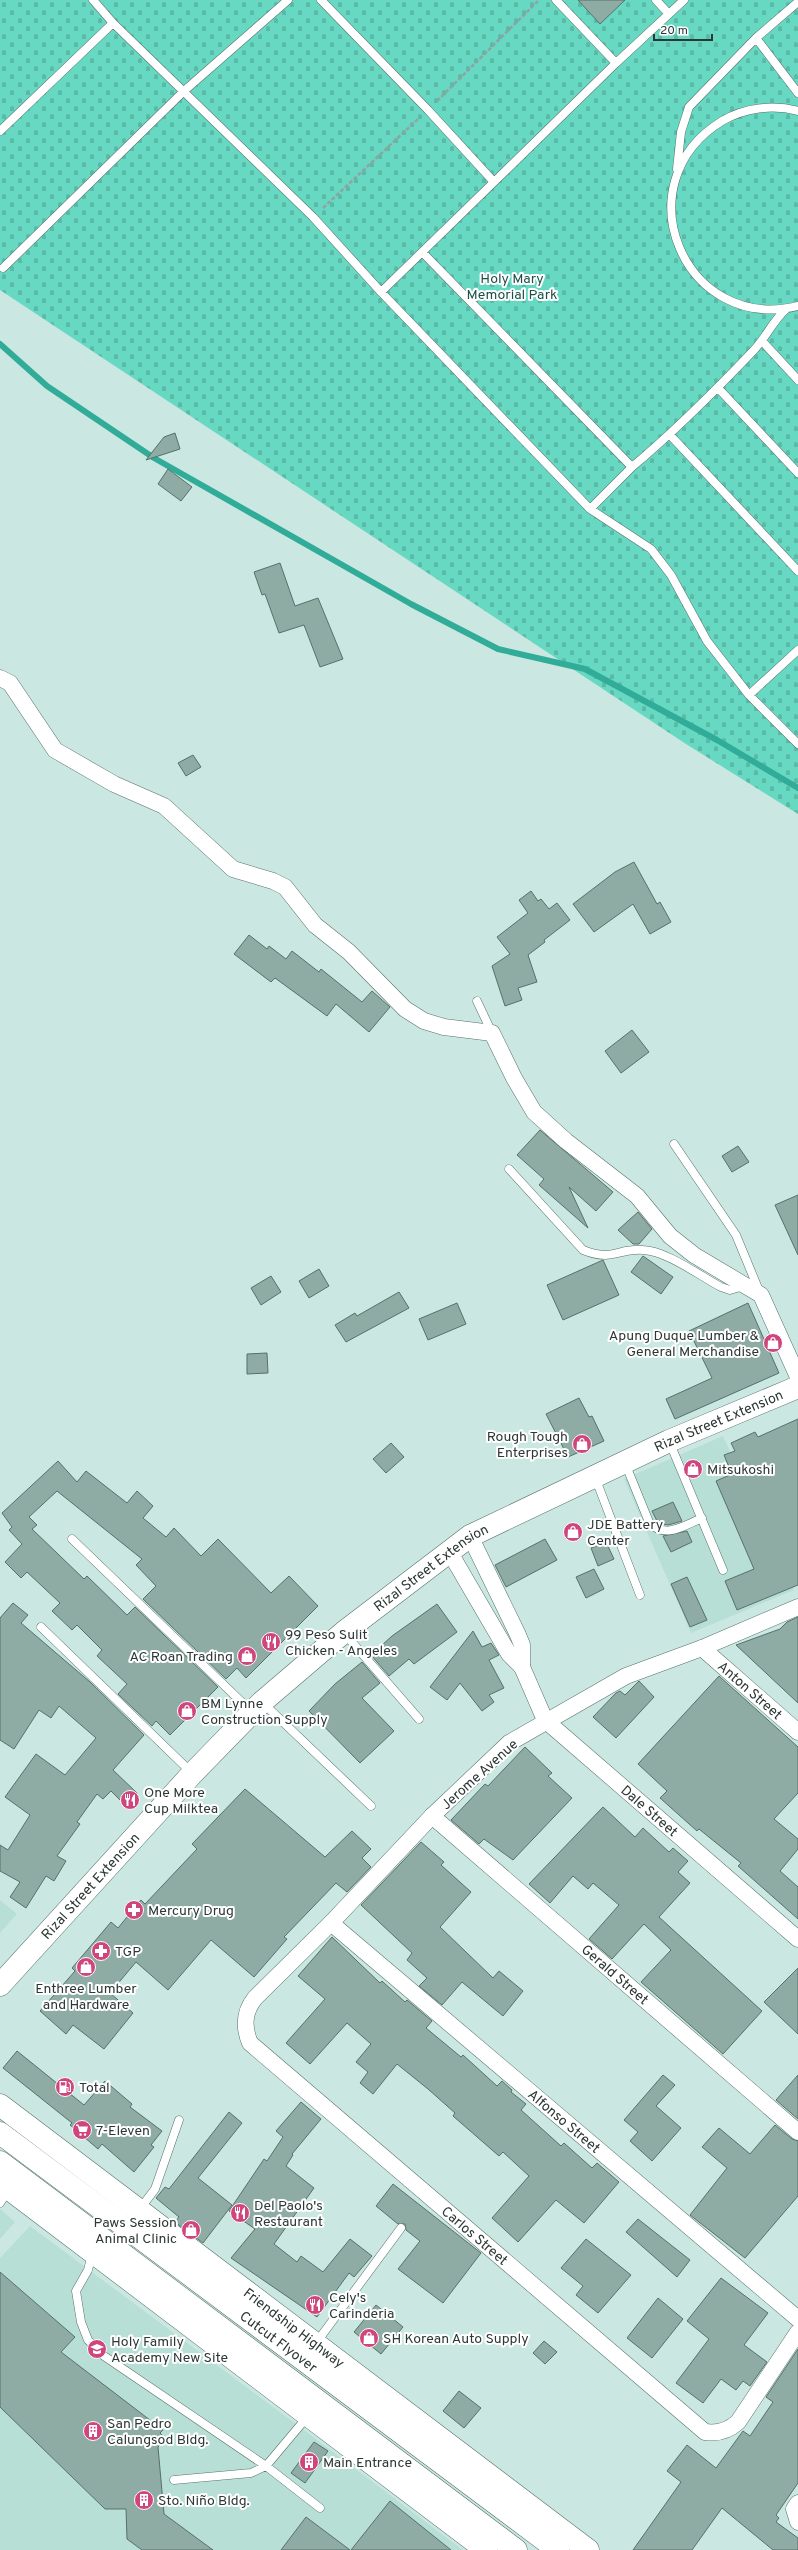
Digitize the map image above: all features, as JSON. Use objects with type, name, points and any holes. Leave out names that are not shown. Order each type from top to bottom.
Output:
[{"type":"main road","name":"Rizal Street Extension","points":[[0,1985],[192,1774],[257,1707],[344,1632],[449,1551],[470,1536],[669,1441],[798,1387]]},
{"type":"main road","name":"Friendship Highway","points":[[0,2105],[138,2211],[588,2550]]},
{"type":"main road","name":"Cutcut Flyover","points":[[0,2133],[556,2548]]},
{"type":"main road","name":"Cutcut Flyover","points":[[0,2162],[516,2550]]},
{"type":"main road","points":[[3,2192],[92,2253],[486,2550]]},
{"type":"street","points":[[0,678],[10,683],[55,750],[114,784],[164,806],[233,869],[274,881],[285,887],[315,926],[349,952],[405,1009],[424,1021],[444,1027],[492,1033],[514,1078],[534,1112],[566,1141],[637,1196],[670,1236],[694,1254],[747,1285],[761,1295],[798,1377]]},
{"type":"street","name":"Dale Street","points":[[470,1536],[522,1644],[522,1667]]},
{"type":"street","name":"Dale Street","points":[[449,1551],[509,1654],[522,1667],[545,1720],[798,1939]]},
{"type":"street","points":[[471,1588],[491,1578]]},
{"type":"street","name":"Jerome Avenue","points":[[245,2017],[248,2007],[255,1998],[331,1923],[432,1816],[509,1743],[545,1720],[626,1676],[702,1648],[798,1607]]},
{"type":"street","name":"Anton Street","points":[[702,1648],[798,1732]]},
{"type":"street","name":"Gerald Street","points":[[432,1816],[798,2132]]},
{"type":"street","name":"Alfonso Street","points":[[331,1923],[798,2319]]},
{"type":"street","name":"Carlos Street","points":[[245,2017],[245,2028],[250,2043],[705,2432],[715,2433],[726,2430],[738,2422],[798,2332]]},
{"type":"street","points":[[798,2503],[794,2509],[798,2522]]},
{"type":"lane","points":[[93,0],[113,23],[313,217],[381,292],[590,509],[651,549],[671,575],[707,641],[750,695],[798,744]]},
{"type":"lane","points":[[3,268],[184,91],[288,0]]},
{"type":"lane","points":[[321,0],[428,110],[494,182]]},
{"type":"lane","points":[[556,0],[616,63]]},
{"type":"lane","points":[[656,0],[669,14]]},
{"type":"lane","points":[[381,292],[616,63],[684,0]]},
{"type":"lane","points":[[798,2],[756,38],[689,107],[681,132],[677,173],[671,199],[672,225],[679,250],[693,272],[712,290],[734,303],[760,309],[786,309],[798,306]]},
{"type":"lane","points":[[0,131],[113,23]]},
{"type":"lane","points":[[756,38],[798,93]]},
{"type":"lane","points":[[677,173],[689,150],[707,131],[731,116],[759,108],[788,108],[798,111]]},
{"type":"lane","points":[[422,252],[632,467]]},
{"type":"lane","points":[[590,509],[632,467],[670,435],[718,388],[762,341],[777,317],[786,309]]},
{"type":"lane","points":[[762,341],[798,380]]},
{"type":"lane","points":[[718,388],[798,473]]},
{"type":"lane","points":[[670,435],[798,571]]},
{"type":"lane","points":[[750,695],[798,650]]},
{"type":"lane","points":[[477,1001],[492,1033]]},
{"type":"lane","points":[[674,1144],[736,1235],[761,1295]]},
{"type":"lane","points":[[509,1169],[583,1250],[597,1256],[615,1256],[630,1250],[645,1250],[668,1257],[721,1287],[730,1290],[747,1285]]},
{"type":"lane","points":[[669,1441],[723,1570]]},
{"type":"lane","points":[[625,1463],[650,1522],[654,1528],[668,1531],[702,1518]]},
{"type":"lane","points":[[595,1476],[640,1595]]},
{"type":"lane","points":[[72,1539],[257,1707],[371,1806]]},
{"type":"lane","points":[[41,1627],[192,1774]]},
{"type":"lane","points":[[344,1632],[419,1719]]},
{"type":"lane","points":[[138,2211],[155,2189],[179,2120]]},
{"type":"lane","points":[[315,2344],[402,2228]]},
{"type":"lane","points":[[92,2253],[88,2270],[76,2291],[81,2322],[88,2340],[120,2368],[266,2466],[320,2508]]},
{"type":"lane","points":[[174,2480],[251,2473],[266,2466],[309,2416]]},
{"type":"shaded area","points":[[723,1436],[794,1590],[691,1633],[624,1479]]},
{"type":"shaded area","points":[[0,1900],[17,1914],[0,1933]]},
{"type":"shaded area","points":[[0,2209],[15,2222],[0,2239]]},
{"type":"shaded area","name":"Holy Family Academy New Site","points":[[30,2226],[463,2550],[0,2550],[0,2258]]},
{"type":"green space","name":"Holy Mary Memorial Park","points":[[0,0],[798,0],[798,814],[686,744],[0,290]]},
{"type":"building","points":[[578,0],[625,0],[600,24]]},
{"type":"building","points":[[175,433],[180,449],[146,460],[164,437]]},
{"type":"building","points":[[168,469],[192,487],[181,501],[158,484]]},
{"type":"building","points":[[280,563],[295,606],[318,598],[343,659],[320,667],[304,625],[279,633],[265,594],[262,595],[254,572]]},
{"type":"building","points":[[193,755],[201,767],[186,776],[178,763]]},
{"type":"building","points":[[634,862],[657,904],[660,902],[671,922],[650,934],[633,904],[594,932],[573,904],[615,872]]},
{"type":"building","points":[[531,891],[538,901],[541,899],[549,909],[557,903],[570,920],[544,940],[545,942],[528,955],[537,982],[518,988],[522,1000],[505,1006],[492,966],[510,954],[497,937],[528,913],[519,900]]},
{"type":"building","points":[[249,935],[267,949],[269,946],[286,959],[292,951],[319,972],[321,969],[362,1002],[372,991],[390,1007],[369,1032],[336,1004],[327,1016],[275,978],[271,982],[234,954]]},
{"type":"building","points":[[632,1030],[649,1052],[621,1073],[605,1051]]},
{"type":"building","points":[[540,1130],[613,1192],[596,1211],[569,1187],[588,1228],[539,1185],[544,1179],[517,1155]]},
{"type":"building","points":[[738,1146],[749,1162],[732,1172],[722,1156]]},
{"type":"building","points":[[798,1195],[798,1255],[775,1205]]},
{"type":"building","points":[[638,1212],[652,1229],[639,1244],[633,1244],[618,1230]]},
{"type":"building","points":[[643,1256],[673,1277],[661,1294],[631,1272]]},
{"type":"building","points":[[603,1260],[619,1295],[563,1320],[547,1285]]},
{"type":"building","points":[[319,1269],[329,1286],[309,1298],[299,1281]]},
{"type":"building","points":[[271,1276],[281,1292],[261,1305],[251,1288]]},
{"type":"building","points":[[399,1292],[409,1308],[346,1342],[335,1325],[355,1313],[357,1316]]},
{"type":"building","points":[[457,1303],[466,1324],[428,1340],[419,1319]]},
{"type":"building","points":[[748,1303],[779,1373],[675,1419],[666,1399],[712,1378],[689,1331]]},
{"type":"building","points":[[267,1353],[268,1373],[247,1374],[247,1354]]},
{"type":"building","points":[[579,1398],[589,1417],[592,1416],[604,1441],[568,1457],[546,1414]]},
{"type":"building","points":[[798,1419],[798,1585],[737,1610],[725,1581],[754,1569],[716,1481],[732,1474],[724,1455],[735,1451],[731,1443],[755,1432],[758,1437]]},
{"type":"building","points":[[391,1443],[404,1457],[386,1473],[373,1459]]},
{"type":"building","points":[[58,1461],[77,1482],[86,1471],[127,1503],[137,1491],[153,1506],[143,1518],[166,1537],[174,1528],[201,1556],[218,1539],[271,1593],[289,1576],[318,1606],[246,1678],[237,1668],[226,1679],[143,1599],[156,1586],[136,1565],[142,1559],[57,1491],[29,1517],[37,1525],[32,1529],[84,1579],[87,1576],[127,1615],[135,1607],[218,1687],[170,1735],[156,1721],[152,1726],[118,1694],[127,1684],[97,1656],[102,1650],[77,1625],[72,1630],[52,1611],[60,1603],[27,1572],[21,1578],[5,1562],[22,1544],[9,1530],[12,1527],[2,1513]]},
{"type":"building","points":[[673,1502],[682,1521],[668,1525],[658,1523],[652,1511]]},
{"type":"building","points":[[687,1531],[692,1542],[671,1552],[663,1536]]},
{"type":"building","points":[[545,1539],[557,1560],[506,1587],[495,1565]]},
{"type":"building","points":[[606,1542],[614,1559],[598,1566],[591,1548]]},
{"type":"building","points":[[594,1569],[604,1589],[586,1598],[576,1577]]},
{"type":"building","points":[[687,1577],[707,1620],[690,1627],[671,1584]]},
{"type":"building","points":[[13,1603],[28,1615],[21,1623],[90,1682],[144,1735],[113,1770],[137,1793],[125,1805],[111,1791],[103,1799],[97,1794],[77,1822],[80,1824],[57,1856],[66,1861],[54,1881],[46,1876],[26,1908],[10,1897],[20,1882],[0,1871],[0,1845],[8,1850],[30,1815],[5,1797],[36,1754],[65,1775],[96,1738],[59,1706],[51,1718],[39,1710],[14,1749],[0,1740],[0,1618]]},
{"type":"building","points":[[437,1604],[457,1632],[414,1664],[409,1659],[389,1676],[371,1655],[392,1636]]},
{"type":"building","points":[[798,1617],[798,1703],[736,1645],[780,1629],[787,1622]]},
{"type":"building","points":[[473,1631],[482,1647],[491,1643],[499,1655],[489,1660],[504,1688],[489,1695],[494,1702],[482,1711],[460,1683],[447,1700],[430,1687]]},
{"type":"building","points":[[362,1662],[380,1683],[362,1698],[394,1731],[360,1763],[309,1711],[335,1684]]},
{"type":"building","points":[[719,1676],[798,1747],[798,1793],[774,1819],[798,1839],[798,1849],[780,1871],[798,1887],[798,1919],[738,1866],[741,1863],[699,1829],[697,1831],[660,1798],[667,1791],[638,1764]]},
{"type":"building","points":[[639,1681],[654,1697],[616,1738],[593,1717],[616,1693],[620,1691],[625,1695]]},
{"type":"building","points":[[525,1747],[552,1773],[548,1776],[572,1798],[513,1860],[484,1839],[479,1844],[451,1820],[485,1784],[488,1786]]},
{"type":"building","points":[[245,1789],[325,1857],[352,1831],[371,1849],[362,1858],[371,1867],[347,1892],[336,1883],[284,1937],[287,1939],[254,1977],[211,1940],[168,1990],[136,1962],[110,1993],[133,2013],[104,2049],[73,2025],[66,2034],[40,2011],[75,1971],[72,1968],[111,1922],[118,1928],[141,1900],[145,1904],[197,1849],[192,1844]]},
{"type":"building","points":[[603,1807],[635,1837],[643,1828],[669,1852],[673,1848],[688,1861],[678,1872],[690,1883],[659,1917],[762,2011],[723,2054],[641,1982],[671,1950],[644,1924],[612,1959],[589,1939],[619,1905],[593,1883],[588,1889],[573,1876],[550,1903],[529,1884]]},
{"type":"building","points":[[421,1842],[444,1862],[441,1865],[471,1892],[440,1927],[493,1978],[499,1971],[523,1991],[503,2016],[462,1982],[442,2005],[419,1986],[427,1978],[407,1960],[412,1953],[361,1905]]},
{"type":"building","points":[[332,1937],[380,1983],[382,1981],[405,2002],[407,2000],[432,2021],[426,2028],[461,2057],[463,2055],[497,2086],[502,2081],[512,2090],[511,2092],[526,2104],[521,2110],[561,2146],[564,2143],[592,2168],[597,2163],[619,2182],[584,2223],[556,2200],[518,2242],[492,2218],[529,2176],[503,2152],[499,2156],[453,2116],[455,2113],[397,2064],[373,2094],[360,2083],[368,2072],[356,2062],[371,2044],[347,2023],[310,2064],[286,2043],[325,1999],[298,1976]]},
{"type":"building","points":[[798,1968],[798,2034],[764,2002]]},
{"type":"building","points":[[17,2051],[84,2105],[105,2081],[132,2104],[130,2107],[162,2131],[151,2145],[154,2147],[134,2172],[102,2144],[98,2149],[70,2125],[72,2123],[3,2068]]},
{"type":"building","points":[[663,2075],[675,2085],[656,2106],[681,2128],[652,2161],[630,2141],[638,2132],[624,2120]]},
{"type":"building","points":[[798,2075],[798,2119],[776,2100]]},
{"type":"building","points":[[301,2102],[321,2119],[292,2154],[293,2155],[286,2166],[314,2188],[274,2244],[297,2262],[301,2256],[323,2272],[350,2239],[372,2256],[354,2277],[349,2273],[317,2317],[231,2258],[255,2229],[229,2211],[264,2159],[267,2161],[283,2137],[276,2131]]},
{"type":"building","points":[[229,2112],[242,2123],[198,2178],[232,2205],[203,2243],[175,2222],[179,2217],[156,2198],[165,2187],[169,2189]]},
{"type":"building","points":[[775,2125],[792,2139],[798,2141],[798,2196],[745,2258],[690,2215],[727,2168],[702,2147],[719,2128],[750,2154]]},
{"type":"building","points":[[393,2184],[481,2253],[443,2303],[398,2269],[420,2241],[406,2230],[405,2224],[398,2224],[376,2206]]},
{"type":"building","points":[[638,2219],[690,2260],[677,2277],[626,2232]]},
{"type":"building","points":[[586,2239],[631,2275],[598,2313],[576,2295],[583,2286],[561,2268]]},
{"type":"building","points":[[0,2272],[75,2337],[61,2352],[163,2430],[160,2433],[166,2439],[158,2447],[164,2514],[213,2550],[142,2550],[127,2539],[126,2509],[105,2509],[0,2407]]},
{"type":"building","points":[[721,2278],[768,2313],[744,2345],[767,2362],[750,2386],[743,2381],[736,2390],[721,2379],[703,2403],[676,2383],[709,2339],[687,2321]]},
{"type":"building","points":[[658,2298],[683,2319],[652,2358],[627,2338]]},
{"type":"building","points":[[376,2305],[403,2327],[381,2354],[354,2332]]},
{"type":"building","points":[[544,2341],[557,2352],[545,2364],[533,2353]]},
{"type":"building","points":[[798,2349],[798,2483],[776,2515],[779,2518],[776,2522],[798,2538],[798,2550],[773,2550],[722,2508],[692,2550],[633,2550],[681,2482],[667,2471],[687,2445],[716,2468],[743,2431],[750,2436],[773,2402],[766,2397]]},
{"type":"building","points":[[459,2391],[481,2408],[464,2428],[443,2411]]},
{"type":"building","name":"Main Entrance","points":[[314,2442],[328,2451],[305,2483],[291,2473]]},
{"type":"building","points":[[390,2501],[451,2550],[351,2550]]},
{"type":"building","points":[[306,2517],[350,2550],[281,2550]]},
{"type":"waterway","points":[[0,344],[47,386],[154,458],[411,604],[498,649],[585,669],[717,740],[798,788]]},
{"type":"place","name":"Apung Duque Lumber & General Merchandise","points":[[773,1343]]},
{"type":"place","name":"Rough Tough Enterprises","points":[[582,1444]]},
{"type":"place","name":"Mitsukoshi","points":[[693,1469]]},
{"type":"place","name":"JDE Battery Center","points":[[573,1532]]},
{"type":"place","name":"99 Peso Sulit Chicken - Angeles","points":[[271,1642]]},
{"type":"place","name":"AC Roan Trading","points":[[247,1656]]},
{"type":"place","name":"BM Lynne Construction Supply","points":[[187,1711]]},
{"type":"place","name":"One More Cup Milktea","points":[[130,1800]]},
{"type":"place","name":"Mercury Drug","points":[[134,1910]]},
{"type":"place","name":"TGP","points":[[101,1951]]},
{"type":"place","name":"Enthree Lumber and Hardware","points":[[86,1967]]},
{"type":"place","name":"Total","points":[[65,2087]]},
{"type":"place","name":"7-Eleven","points":[[82,2130]]},
{"type":"place","name":"Del Paolo's Restaurant","points":[[240,2213]]},
{"type":"place","name":"Paws Session Animal Clinic","points":[[191,2230]]},
{"type":"place","name":"Cely's Carinderia","points":[[315,2305]]},
{"type":"place","name":"SH Korean Auto Supply","points":[[369,2338]]},
{"type":"place","name":"Holy Family Academy New Site","points":[[97,2349]]},
{"type":"place","name":"San Pedro Calungsod Bldg.","points":[[93,2431]]},
{"type":"place","name":"Main Entrance","points":[[309,2462]]},
{"type":"place","name":"Sto. Niño Bldg.","points":[[144,2500]]}]
